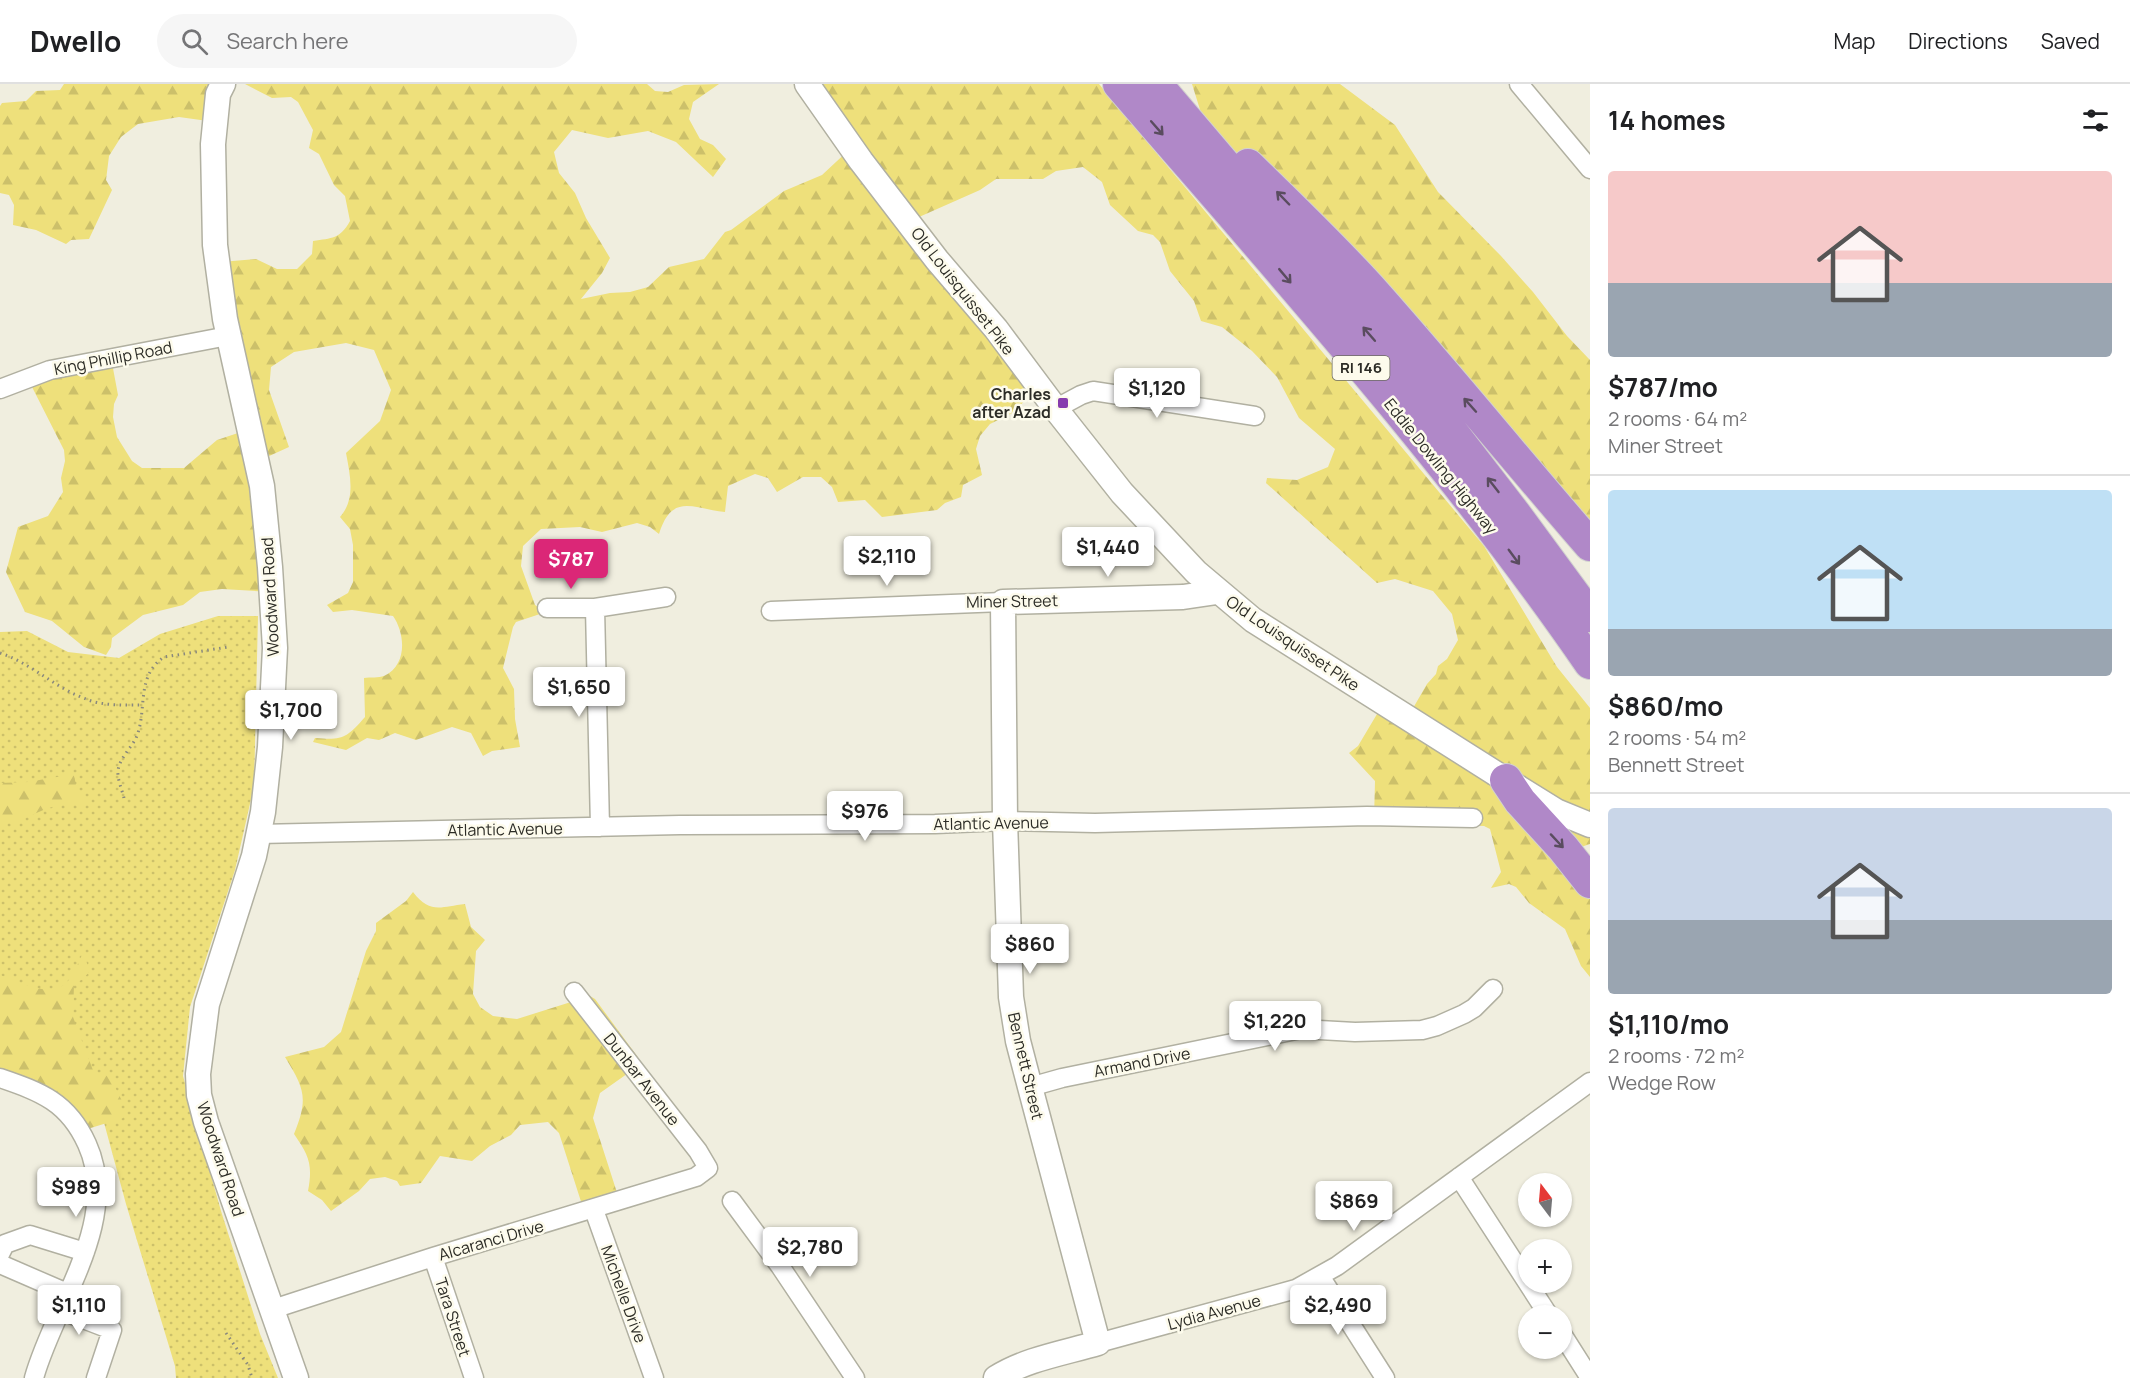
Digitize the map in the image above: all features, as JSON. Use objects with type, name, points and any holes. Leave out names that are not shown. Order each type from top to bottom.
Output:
[{"type":"highway","name":"Eddie Dowling Highway","points":[[1119,84],[1420,438],[1508,549],[1590,663]]},
{"type":"highway","name":"Eddie Dowling Highway","points":[[1156,84],[1445,423],[1590,616]]},
{"type":"highway","points":[[1171,84],[1369,288],[1505,443],[1590,545]]},
{"type":"highway","points":[[1506,780],[1520,801],[1563,848],[1590,882]]},
{"type":"street","name":"Woodward Road","points":[[222,84],[218,94],[214,124],[215,245],[228,336],[262,486],[274,626],[269,759],[258,834],[241,900],[207,1004],[198,1080],[199,1095],[206,1122],[296,1378]]},
{"type":"street","name":"Old Louisquisset Pike","points":[[807,84],[937,260],[996,329],[1055,409],[1122,493],[1217,592],[1253,620],[1506,780],[1556,811],[1590,825]]},
{"type":"street","points":[[1519,84],[1590,169]]},
{"type":"street","name":"King Phillip Road","points":[[0,389],[50,370],[228,336]]},
{"type":"street","points":[[1055,409],[1081,395],[1093,392],[1255,416]]},
{"type":"street","name":"Miner Street","points":[[771,611],[1183,597],[1217,592]]},
{"type":"street","points":[[547,608],[595,608],[666,597]]},
{"type":"street","name":"Bennett Street","points":[[1003,602],[1005,821],[1011,997],[1018,1041],[1098,1343]]},
{"type":"street","points":[[595,608],[600,827]]},
{"type":"street","name":"Atlantic Avenue","points":[[258,834],[1005,821],[1095,823],[1271,818],[1473,818]]},
{"type":"street","name":"Armand Drive","points":[[1030,1086],[1301,1029],[1355,1032],[1422,1030],[1464,1014],[1474,1008],[1493,989]]},
{"type":"street","name":"Dunbar Avenue","points":[[574,992],[698,1151],[708,1168]]},
{"type":"street","points":[[0,1078],[38,1091],[66,1110],[81,1131],[92,1154],[98,1181],[95,1219],[85,1252],[49,1332],[34,1378]]},
{"type":"street","name":"Lydia Avenue","points":[[996,1378],[1028,1363],[1296,1289],[1345,1260],[1590,1082]]},
{"type":"street","name":"Alcaranci Drive","points":[[273,1310],[433,1257],[696,1178],[708,1168]]},
{"type":"street","points":[[1459,1177],[1542,1305]]},
{"type":"street","points":[[732,1201],[780,1266],[855,1378]]},
{"type":"street","name":"Michelle Drive","points":[[594,1210],[654,1378]]},
{"type":"street","points":[[0,1254],[5,1244],[30,1235],[85,1252]]},
{"type":"street","name":"Tara Street","points":[[433,1257],[474,1378]]},
{"type":"street","points":[[0,1264],[112,1330],[96,1378]]},
{"type":"street","points":[[1320,1276],[1385,1378]]},
{"type":"street","points":[[1572,1350],[1590,1378]]},
{"type":"path","points":[[124,798],[118,770],[135,740],[140,725],[142,691],[156,662],[164,657],[228,647]]},
{"type":"path","points":[[0,652],[18,658],[62,688],[87,700],[141,705]]},
{"type":"path","points":[[226,1333],[248,1365],[252,1378]]},
{"type":"green space","points":[[64,84],[231,84],[215,122],[179,117],[138,124],[121,137],[109,156],[106,180],[112,190],[89,239],[71,240],[66,244],[36,230],[13,225],[14,205],[9,195],[0,193],[0,106],[2,103],[26,101],[36,91],[60,90]]},
{"type":"green space","points":[[245,84],[647,84],[655,91],[668,92],[684,85],[719,84],[693,102],[689,119],[700,139],[713,145],[726,159],[713,177],[676,142],[648,131],[608,138],[572,130],[554,152],[559,173],[575,193],[586,218],[610,258],[602,273],[581,299],[648,287],[669,267],[704,259],[725,232],[784,191],[822,175],[851,148],[808,84],[1099,84],[1484,546],[1557,667],[1590,708],[1590,844],[1581,847],[1590,878],[1590,977],[1581,966],[1565,929],[1529,903],[1516,887],[1509,884],[1491,888],[1501,872],[1490,829],[1484,826],[1385,823],[1374,820],[1375,781],[1349,753],[1358,746],[1380,709],[1405,722],[1427,684],[1436,674],[1438,666],[1447,659],[1458,640],[1452,614],[1433,591],[1395,579],[1377,583],[1266,483],[1267,478],[1297,480],[1328,467],[1335,449],[1299,418],[1277,377],[1252,351],[1222,327],[1201,321],[1194,301],[1170,271],[1160,242],[1153,235],[1138,231],[1110,205],[1102,182],[1083,167],[1056,171],[1043,179],[996,179],[980,190],[910,221],[1038,388],[1012,413],[990,424],[980,436],[976,449],[982,475],[963,485],[961,497],[945,503],[937,510],[882,517],[865,500],[838,502],[832,487],[821,477],[803,477],[777,492],[768,478],[755,474],[728,486],[725,512],[685,506],[677,508],[670,512],[659,534],[650,527],[637,523],[602,532],[580,527],[541,529],[523,546],[521,566],[535,605],[546,612],[516,622],[503,668],[514,689],[515,719],[520,747],[492,751],[483,756],[471,733],[452,727],[416,740],[395,733],[379,740],[367,738],[346,750],[313,742],[315,738],[338,738],[348,734],[359,724],[365,717],[364,678],[384,676],[392,671],[401,657],[402,640],[393,616],[352,610],[333,612],[327,605],[348,593],[353,582],[353,545],[350,529],[340,517],[350,495],[346,453],[380,421],[391,390],[374,350],[346,343],[294,352],[271,367],[269,390],[289,447],[267,457],[271,592],[222,589],[200,592],[183,605],[143,615],[112,638],[111,647],[106,655],[84,647],[52,621],[25,612],[6,572],[18,527],[48,516],[63,492],[61,478],[65,461],[64,450],[30,383],[112,363],[118,395],[114,404],[113,417],[117,437],[132,461],[142,468],[184,468],[217,440],[247,430],[221,262],[256,259],[277,269],[297,269],[312,254],[313,241],[339,234],[350,221],[345,196],[334,185],[319,154],[309,148],[313,130],[298,102],[291,97],[272,98]]},
{"type":"green space","points":[[1192,84],[1340,84],[1395,125],[1438,192],[1501,256],[1567,336],[1590,360],[1590,543],[1287,201],[1229,146],[1202,116]]},
{"type":"green space","points":[[218,616],[258,616],[254,786],[235,870],[190,1007],[183,1076],[221,1211],[260,1334],[278,1378],[176,1378],[175,1366],[126,1204],[96,1093],[0,1001],[0,632],[27,631],[68,652],[119,658],[160,634]]},
{"type":"green space","points":[[74,774],[77,792],[86,804],[58,805],[19,820],[0,823],[0,783],[28,782]]},
{"type":"green space","points":[[413,892],[430,906],[465,904],[471,927],[485,940],[476,951],[473,994],[480,1007],[493,1016],[517,1019],[590,996],[595,999],[637,1056],[641,1064],[600,1093],[593,1118],[620,1202],[585,1214],[559,1133],[548,1122],[520,1125],[511,1135],[490,1146],[472,1161],[440,1156],[421,1183],[400,1186],[397,1181],[385,1177],[370,1179],[359,1191],[331,1211],[322,1200],[308,1191],[310,1167],[303,1148],[294,1134],[302,1111],[302,1094],[297,1077],[285,1057],[324,1047],[341,1032],[366,951],[376,931],[376,923],[406,901]]},
{"type":"green space","points":[[84,951],[89,972],[74,984],[73,1017],[94,1073],[115,1077],[113,1083],[122,1101],[119,1105],[123,1118],[81,1131],[61,1111],[0,1082],[0,975],[35,988],[53,989],[68,981]]},
{"type":"place","name":"Charles after Azad","points":[[1063,403]]}]
